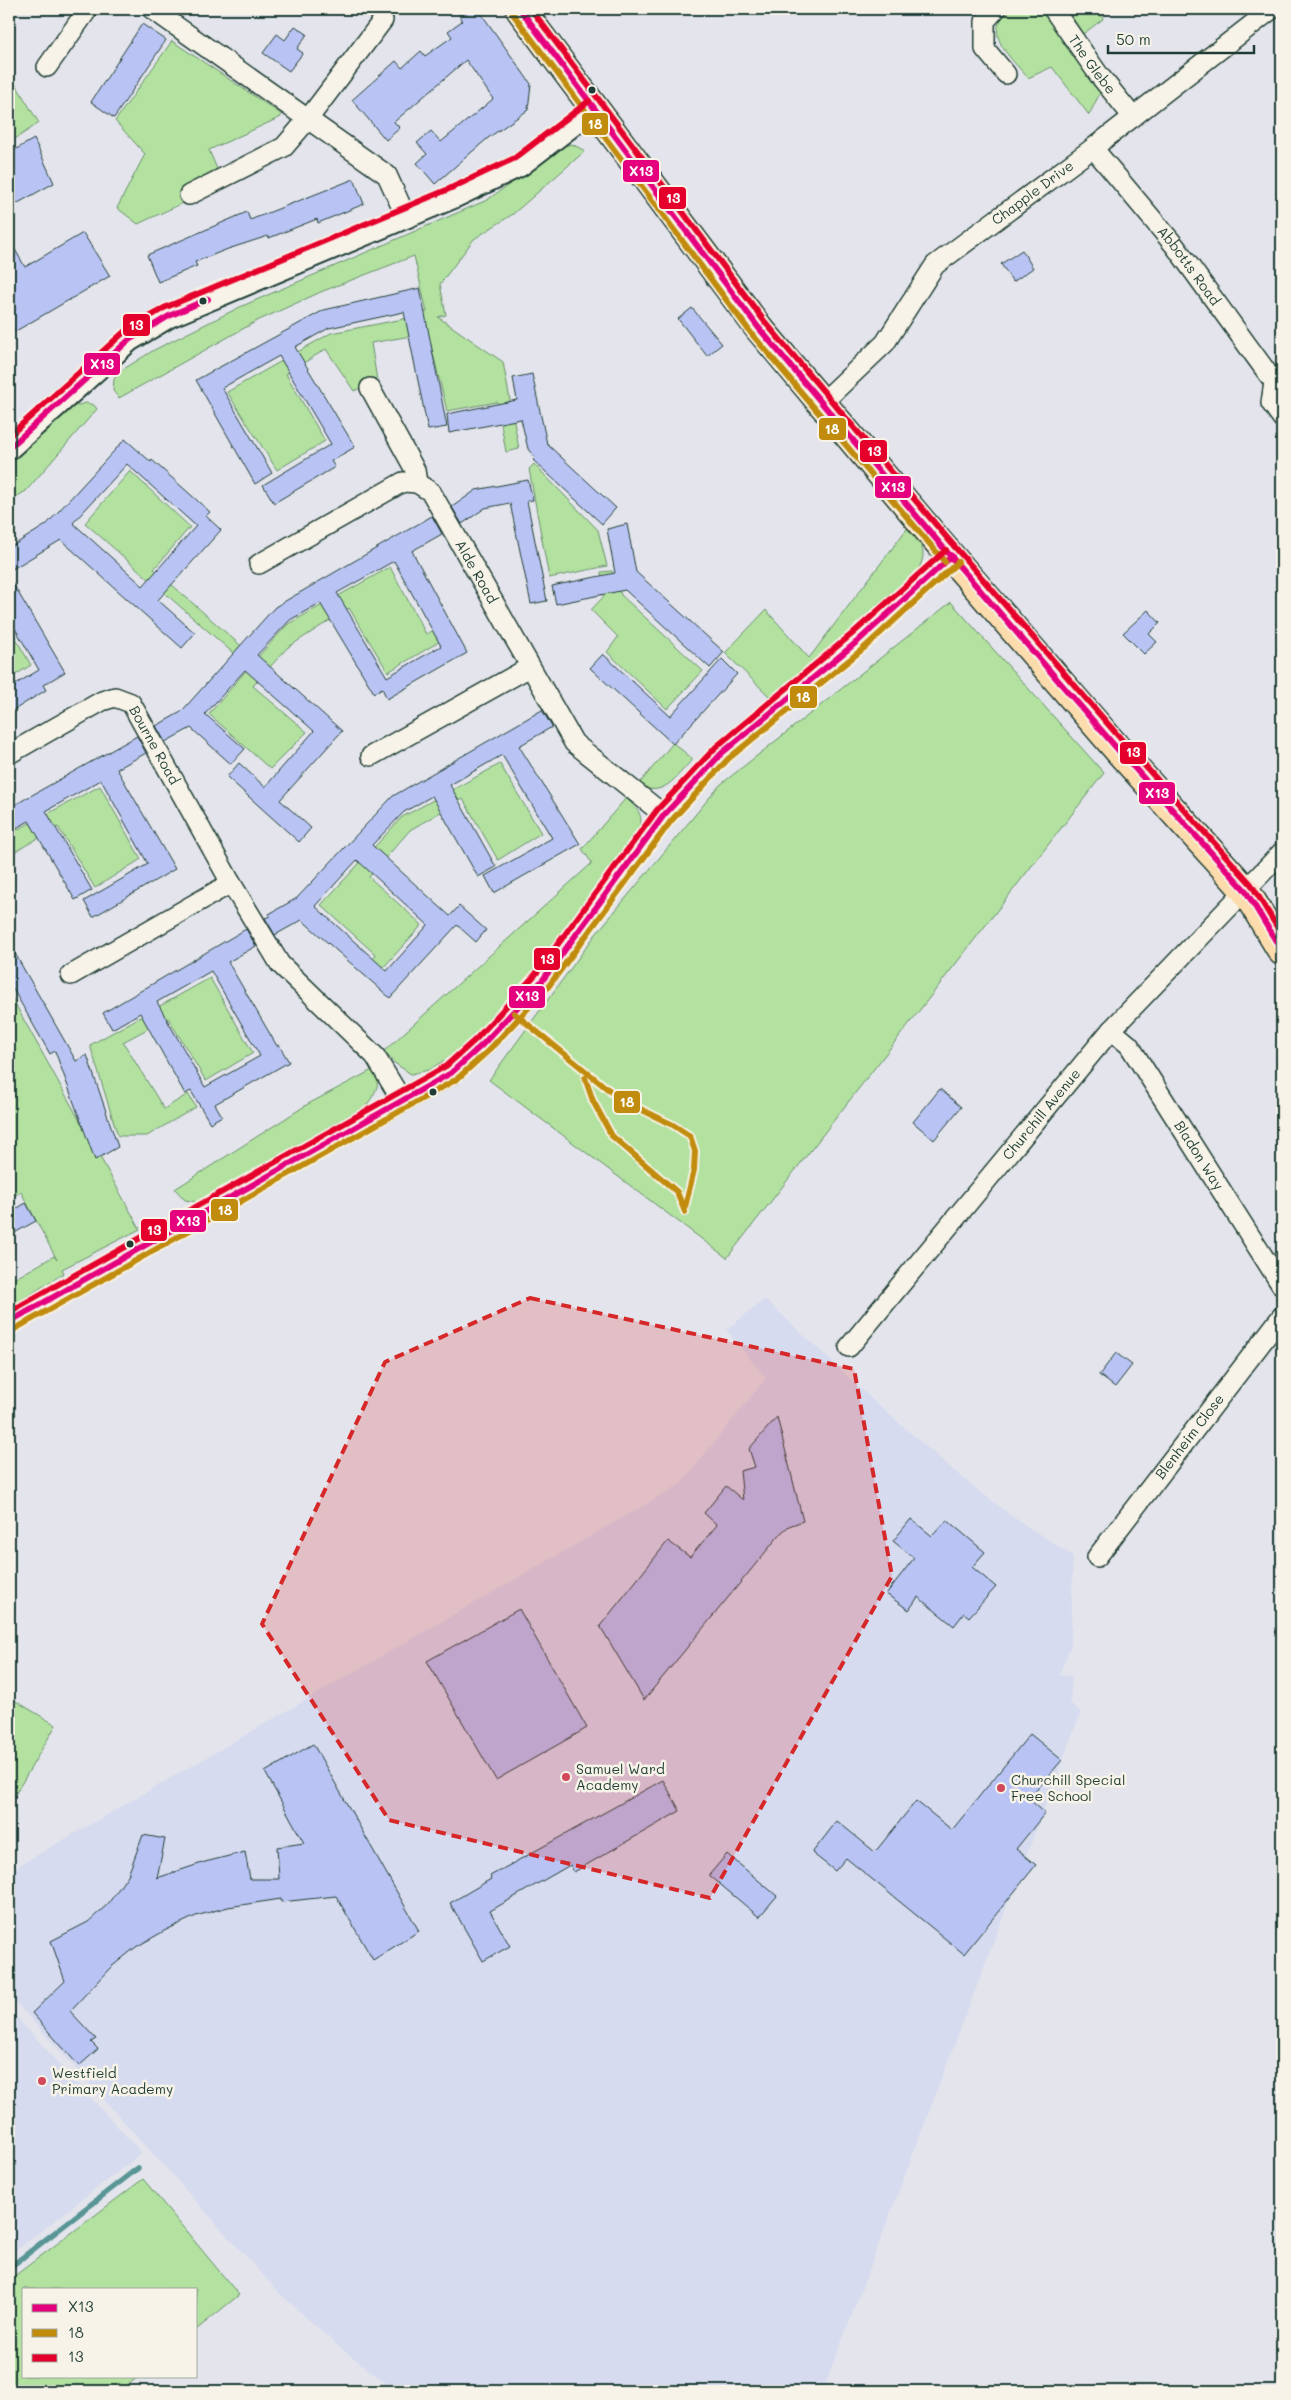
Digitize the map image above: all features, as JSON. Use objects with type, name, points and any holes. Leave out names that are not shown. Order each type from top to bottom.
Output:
[{"type":"main road","points":[[520,9],[758,327],[1120,752],[1245,890],[1282,951]]},
{"type":"street","points":[[47,66],[88,9]]},
{"type":"street","points":[[996,9],[985,21],[985,49],[1006,74]]},
{"type":"street","name":"The Glebe","points":[[1053,9],[1099,75],[1133,117]]},
{"type":"street","name":"Chapple Drive","points":[[822,403],[885,343],[935,266],[1093,148],[1272,9]]},
{"type":"street","points":[[162,11],[387,175],[406,217]]},
{"type":"street","points":[[189,195],[284,147],[308,119],[383,20]]},
{"type":"street","points":[[9,448],[129,340],[169,316],[406,217],[520,165],[594,108]]},
{"type":"street","name":"Abbotts Road","points":[[1093,148],[1175,246],[1278,382]]},
{"type":"street","points":[[1278,382],[1271,403],[1282,418]]},
{"type":"street","points":[[259,564],[403,482],[417,483],[415,470],[370,388]]},
{"type":"street","name":"Alde Road","points":[[417,483],[432,492],[574,743],[664,815]]},
{"type":"street","points":[[9,1322],[401,1099],[451,1073],[520,1006],[542,981],[664,815],[722,753],[858,641],[952,556]]},
{"type":"street","points":[[371,756],[530,667]]},
{"type":"street","name":"Bourne Road","points":[[9,754],[102,701],[115,698],[131,703],[230,883],[280,964],[375,1056],[401,1099]]},
{"type":"street","name":"Churchill Avenue","points":[[849,1347],[1111,1030],[1282,852]]},
{"type":"street","points":[[71,975],[230,883]]},
{"type":"street","name":"Bladon Way","points":[[1111,1030],[1129,1045],[1282,1286]]},
{"type":"street","name":"Blenheim Close","points":[[1097,1556],[1282,1316]]},
{"type":"highlighted area","points":[[530,1298],[854,1369],[892,1576],[710,1898],[389,1820],[262,1624],[385,1362]]},
{"type":"shaded area","name":"Samuel Ward Academy","points":[[765,1299],[876,1403],[964,1479],[1009,1514],[1073,1556],[1071,1645],[1059,1675],[1072,1676],[1070,1703],[1081,1712],[823,2391],[396,2391],[338,2346],[278,2292],[9,1995],[9,1871],[681,1484],[766,1378],[726,1330]]},
{"type":"shaded area","name":"Westfield Primary Academy","points":[[9,2009],[142,2153],[9,2256]]},
{"type":"green space","points":[[1012,9],[1040,9],[1046,13],[1102,89],[1089,115],[1052,67],[1028,78],[1006,53],[998,35],[998,26],[1002,17]]},
{"type":"green space","points":[[1067,9],[1099,9],[1103,19],[1083,34]]},
{"type":"green space","points":[[172,41],[281,114],[281,117],[209,150],[220,176],[183,203],[138,224],[117,208],[145,154],[115,121]]},
{"type":"green space","points":[[9,73],[39,123],[9,143]]},
{"type":"green space","points":[[572,144],[585,151],[513,214],[474,239],[440,284],[446,315],[438,317],[503,362],[519,449],[506,452],[497,402],[447,411],[428,333],[371,343],[377,380],[354,391],[326,349],[286,374],[325,441],[277,470],[227,392],[331,333],[424,315],[424,312],[427,312],[414,256],[323,291],[257,321],[119,398],[113,391],[114,379],[119,372],[154,350],[240,307],[487,200],[564,146]]},
{"type":"green space","points":[[86,403],[94,405],[97,409],[26,491],[9,501],[9,464],[71,407]]},
{"type":"green space","points":[[534,464],[598,530],[607,566],[549,578],[529,469]]},
{"type":"green space","points":[[130,471],[190,527],[154,569],[256,659],[288,624],[390,567],[426,634],[450,622],[454,633],[388,672],[349,608],[287,648],[253,686],[307,732],[270,769],[209,714],[249,667],[85,523]]},
{"type":"green space","points":[[909,526],[923,551],[922,562],[914,576],[771,698],[725,653],[766,610],[809,658]]},
{"type":"green space","points":[[612,571],[621,595],[703,671],[667,709],[607,652],[618,637],[591,610],[604,596],[601,572]]},
{"type":"green space","points":[[951,602],[1104,773],[727,1258],[489,1080],[596,934],[720,785]]},
{"type":"green space","points":[[9,627],[31,665],[9,679]]},
{"type":"green space","points":[[673,743],[693,759],[675,779],[662,788],[647,789],[638,785]]},
{"type":"green space","points":[[500,764],[541,833],[498,860],[463,799],[410,830],[369,877],[422,925],[372,980],[361,972],[376,955],[321,905],[402,817]]},
{"type":"green space","points":[[100,786],[141,859],[95,888],[58,827],[9,855],[9,834]]},
{"type":"green space","points":[[626,798],[640,815],[641,823],[638,836],[505,1009],[460,1050],[429,1070],[411,1074],[393,1062],[384,1051],[592,863],[582,849]]},
{"type":"green space","points":[[210,978],[253,1053],[206,1081],[168,1018],[123,1042],[164,1109],[188,1094],[196,1107],[147,1136],[118,1136],[90,1045]]},
{"type":"green space","points":[[9,993],[140,1229],[62,1269],[64,1273],[9,1308],[9,1282],[54,1256],[57,1260],[21,1192],[9,1198]]},
{"type":"green space","points":[[374,1069],[377,1080],[376,1089],[366,1106],[197,1202],[185,1200],[175,1189],[308,1104]]},
{"type":"green space","points":[[9,1697],[56,1725],[9,1805]]},
{"type":"green space","points":[[143,2179],[239,2295],[198,2328],[198,2288],[22,2288],[22,2378],[137,2378],[121,2391],[9,2391],[9,2280]]},
{"type":"building","points":[[468,9],[478,9],[531,84],[528,110],[488,138],[435,184],[417,163],[427,154],[417,143],[431,131],[441,142],[493,99],[466,60],[394,122],[400,128],[386,140],[352,100],[396,61],[402,68],[421,51],[425,56],[452,37],[448,31],[462,21],[459,15]]},
{"type":"building","points":[[142,24],[166,40],[114,118],[91,102]]},
{"type":"building","points":[[295,26],[307,34],[297,49],[303,53],[289,71],[263,53],[277,34],[285,40]]},
{"type":"building","points":[[34,139],[54,183],[9,208],[9,153]]},
{"type":"building","points":[[354,179],[364,204],[318,223],[317,219],[269,238],[268,236],[228,249],[195,262],[197,266],[158,282],[147,255],[247,212],[250,220]]},
{"type":"building","points":[[83,233],[110,276],[9,335],[9,239],[25,267]]},
{"type":"building","points":[[1022,250],[1033,268],[1013,282],[1001,264]]},
{"type":"building","points":[[420,288],[447,427],[428,430],[404,312],[329,328],[295,347],[355,447],[331,461],[335,467],[274,503],[263,485],[331,444],[279,356],[222,388],[272,473],[255,484],[196,380],[324,310]]},
{"type":"building","points":[[692,308],[722,344],[707,356],[678,319]]},
{"type":"building","points":[[532,374],[547,444],[616,508],[602,524],[533,460],[535,458],[528,449],[521,419],[449,433],[447,414],[517,400],[513,378]]},
{"type":"building","points":[[125,439],[151,462],[152,460],[210,512],[206,516],[221,530],[158,600],[195,633],[182,648],[61,540],[9,571],[9,548],[46,525]],"holes":[[[127,464],[196,526],[143,586],[73,523]]]},
{"type":"building","points":[[528,480],[533,500],[527,501],[547,601],[531,604],[510,503],[485,508],[462,524],[452,507],[476,490]]},
{"type":"building","points":[[432,516],[442,534],[412,551],[467,653],[387,699],[382,688],[374,693],[320,603],[290,620],[257,655],[342,731],[280,800],[311,828],[299,842],[227,777],[239,763],[265,787],[314,731],[245,670],[205,714],[245,749],[231,764],[191,728],[165,742],[156,726],[181,712],[275,607]],"holes":[[[394,561],[441,646],[387,677],[337,593]]]},
{"type":"building","points":[[627,524],[636,572],[724,652],[710,668],[625,590],[556,604],[552,586],[615,573],[607,529]]},
{"type":"building","points":[[9,577],[65,672],[43,685],[46,690],[9,713],[9,688],[39,670],[9,618]]},
{"type":"building","points":[[1148,610],[1160,623],[1149,634],[1157,642],[1144,654],[1123,633]]},
{"type":"building","points":[[603,654],[670,716],[722,659],[737,674],[673,744],[590,668]]},
{"type":"building","points":[[542,710],[552,727],[519,746],[580,844],[494,893],[485,876],[552,838],[502,755],[450,785],[496,867],[478,877],[432,796],[404,812],[372,845],[450,916],[459,906],[486,930],[476,942],[457,925],[390,998],[302,920],[275,935],[265,918],[297,898],[393,796]],"holes":[[[357,860],[428,925],[387,971],[315,906]]]},
{"type":"building","points":[[137,736],[146,753],[117,769],[175,869],[93,917],[84,901],[148,864],[101,780],[46,811],[92,890],[75,900],[29,821],[9,832],[9,808]]},
{"type":"building","points":[[246,929],[256,946],[228,962],[277,1046],[279,1045],[289,1062],[215,1104],[222,1116],[210,1123],[191,1091],[185,1094],[140,1013],[112,1029],[103,1013]],"holes":[[[211,971],[260,1056],[205,1087],[157,1002]]]},
{"type":"building","points":[[9,943],[76,1061],[87,1055],[118,1147],[95,1160],[55,1051],[50,1054],[9,982]]},
{"type":"building","points":[[940,1089],[961,1107],[934,1140],[913,1122]]},
{"type":"building","points":[[26,1203],[36,1221],[9,1236],[9,1213]]},
{"type":"building","points":[[1116,1353],[1132,1365],[1115,1387],[1099,1375]]},
{"type":"building","points":[[777,1417],[803,1521],[789,1526],[782,1532],[644,1700],[600,1626],[668,1541],[690,1557],[717,1525],[704,1513],[726,1486],[743,1500],[740,1471],[755,1467],[749,1449]]},
{"type":"building","points":[[911,1519],[932,1536],[947,1520],[985,1552],[972,1567],[996,1587],[969,1617],[964,1613],[954,1626],[918,1597],[909,1610],[886,1594],[914,1558],[893,1541]]},
{"type":"building","points":[[519,1609],[587,1728],[496,1780],[427,1661]]},
{"type":"building","points":[[1030,1734],[1062,1760],[1029,1799],[1045,1813],[1016,1849],[1036,1865],[964,1954],[846,1858],[835,1871],[812,1853],[837,1821],[875,1852],[916,1801],[952,1830]]},
{"type":"building","points":[[313,1744],[419,1931],[373,1960],[336,1896],[281,1902],[281,1899],[228,1907],[196,1916],[136,1947],[110,1968],[70,2011],[96,2039],[91,2042],[98,2049],[79,2066],[32,2013],[65,1981],[51,1941],[88,1922],[108,1904],[128,1875],[143,1835],[165,1839],[157,1878],[205,1862],[245,1852],[250,1879],[279,1879],[277,1847],[304,1843],[265,1772]]},
{"type":"building","points":[[663,1780],[680,1811],[574,1872],[570,1865],[490,1911],[510,1946],[483,1961],[450,1903],[491,1879],[490,1876]]},
{"type":"building","points":[[727,1854],[777,1896],[759,1917],[709,1875]]},
{"type":"waterway","points":[[9,2268],[138,2168]]},
{"type":"transit line","name":"X13","points":[[520,9],[758,327],[941,545],[1120,752],[1245,890],[1282,951]]},
{"type":"transit line","name":"13","points":[[531,9],[765,322],[948,539],[1127,746],[1251,884],[1282,935]]},
{"type":"transit line","name":"18","points":[[513,14],[751,333],[945,562]]},
{"type":"transit line","name":"13","points":[[9,436],[123,333],[164,308],[449,189],[515,158],[589,101]]},
{"type":"transit line","name":"X13","points":[[9,448],[129,340],[169,316],[208,299]]},
{"type":"transit line","name":"13","points":[[9,1312],[446,1066],[476,1039],[535,975],[657,810],[716,747],[852,634],[946,550]]},
{"type":"transit line","name":"X13","points":[[9,1322],[451,1073],[482,1045],[542,981],[664,815],[722,753],[858,641],[952,556]]},
{"type":"transit line","name":"18","points":[[13,1330],[457,1079],[488,1051],[548,987],[671,821],[728,759],[864,648],[958,562]]},
{"type":"transit line","name":"18","points":[[514,1013],[620,1099],[673,1125],[690,1136],[695,1151],[694,1170],[685,1207]]},
{"type":"transit line","name":"18","points":[[585,1078],[593,1101],[612,1136],[677,1192],[685,1212]]},
{"type":"place","name":"Samuel Ward Academy","points":[[566,1777]]},
{"type":"place","name":"Churchill Special Free School","points":[[1001,1788]]},
{"type":"place","name":"Westfield Primary Academy","points":[[42,2081]]}]
